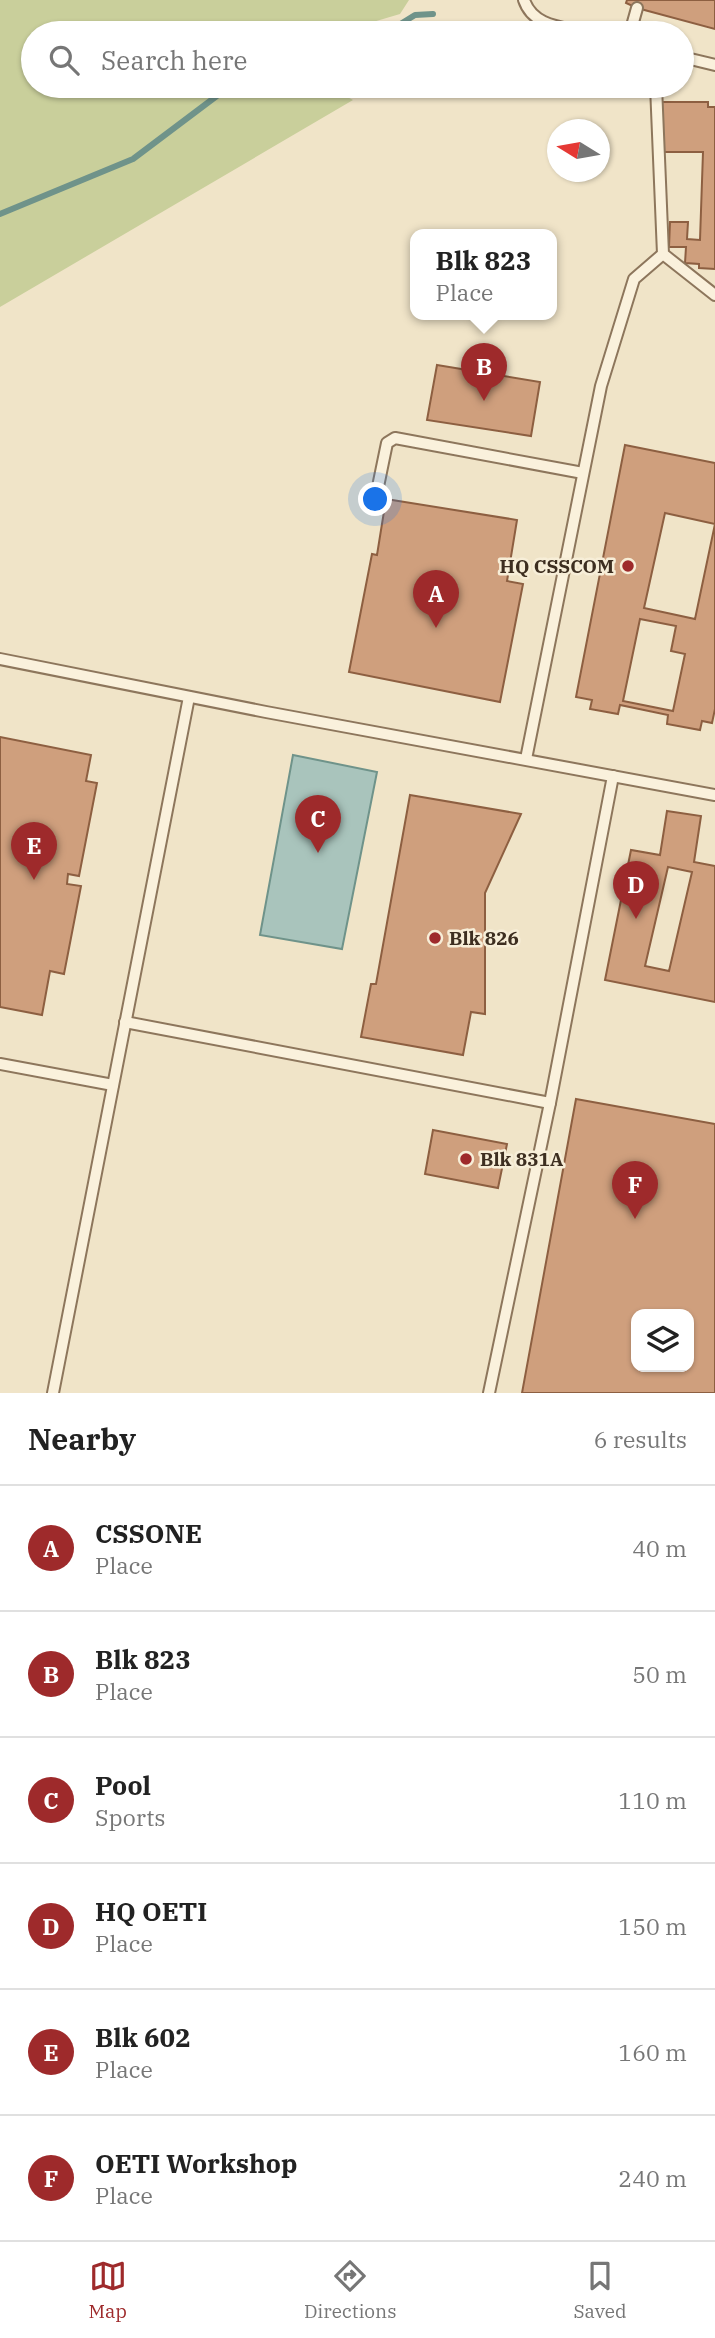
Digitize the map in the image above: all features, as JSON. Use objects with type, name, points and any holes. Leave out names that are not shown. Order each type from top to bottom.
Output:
[{"type":"lane","points":[[524,0],[531,15],[540,21]]},
{"type":"lane","points":[[633,21],[637,8]]},
{"type":"lane","points":[[694,60],[715,65]]},
{"type":"lane","points":[[656,98],[663,254],[715,295]]},
{"type":"lane","points":[[526,759],[601,386],[634,279],[663,254]]},
{"type":"lane","points":[[374,506],[387,443],[395,438],[583,473]]},
{"type":"lane","points":[[0,659],[715,795]]},
{"type":"lane","points":[[53,1393],[189,697]]},
{"type":"lane","points":[[489,1393],[550,1102],[613,776]]},
{"type":"lane","points":[[125,1022],[550,1102]]},
{"type":"lane","points":[[0,1064],[113,1086]]},
{"type":"green space","points":[[0,0],[409,0],[400,14],[376,21],[21,21],[21,98],[353,100],[0,307]]},
{"type":"water","points":[[293,755],[377,772],[342,949],[260,935]]},
{"type":"building","points":[[627,0],[715,0],[715,29],[694,23],[694,21],[685,21],[626,3]]},
{"type":"building","points":[[660,102],[708,102],[708,107],[715,107],[715,269],[699,268],[699,264],[685,263],[686,247],[669,247],[670,222],[688,222],[687,239],[700,240],[703,152],[660,152]]},
{"type":"building","points":[[437,365],[540,382],[531,436],[427,420]]},
{"type":"building","name":"HQ CSSCOM","points":[[625,445],[715,463],[715,524],[715,709],[712,723],[702,721],[700,730],[667,724],[668,715],[620,705],[618,714],[590,709],[592,700],[576,697]],"holes":[[[665,513],[715,524],[695,619],[644,608]],[[640,619],[676,626],[671,651],[685,654],[673,711],[623,701]]]},
{"type":"building","points":[[386,499],[517,520],[507,581],[523,584],[500,702],[349,672],[372,554],[377,555]]},
{"type":"building","points":[[0,737],[91,755],[86,781],[97,783],[79,876],[68,874],[67,884],[81,886],[64,974],[50,971],[42,1015],[0,1007]]},
{"type":"building","name":"Blk 826","points":[[410,795],[521,814],[485,893],[485,1014],[471,1012],[463,1055],[361,1037],[371,984],[376,984]]},
{"type":"building","points":[[667,811],[701,816],[694,862],[715,866],[715,1002],[605,980],[631,850],[660,855]],"holes":[[[668,867],[692,872],[669,971],[645,966]]]},
{"type":"building","points":[[576,1099],[715,1124],[715,1393],[522,1393]]},
{"type":"building","name":"Blk 831A","points":[[433,1130],[507,1144],[498,1188],[425,1174]]},
{"type":"waterway","points":[[405,21],[415,15],[433,14]]},
{"type":"waterway","points":[[0,214],[133,159],[214,98]]},
{"type":"place","name":"Blk 823","points":[[484,401]]},
{"type":"place","name":"HQ CSSCOM","points":[[628,566]]},
{"type":"place","name":"CSSONE","points":[[436,628]]},
{"type":"place","name":"Pool","points":[[318,853]]},
{"type":"place","name":"Blk 602","points":[[34,880]]},
{"type":"place","name":"HQ OETI","points":[[636,919]]},
{"type":"place","name":"Blk 826","points":[[435,938]]},
{"type":"place","name":"Blk 831A","points":[[466,1159]]},
{"type":"place","name":"OETI Workshop","points":[[635,1219]]}]
